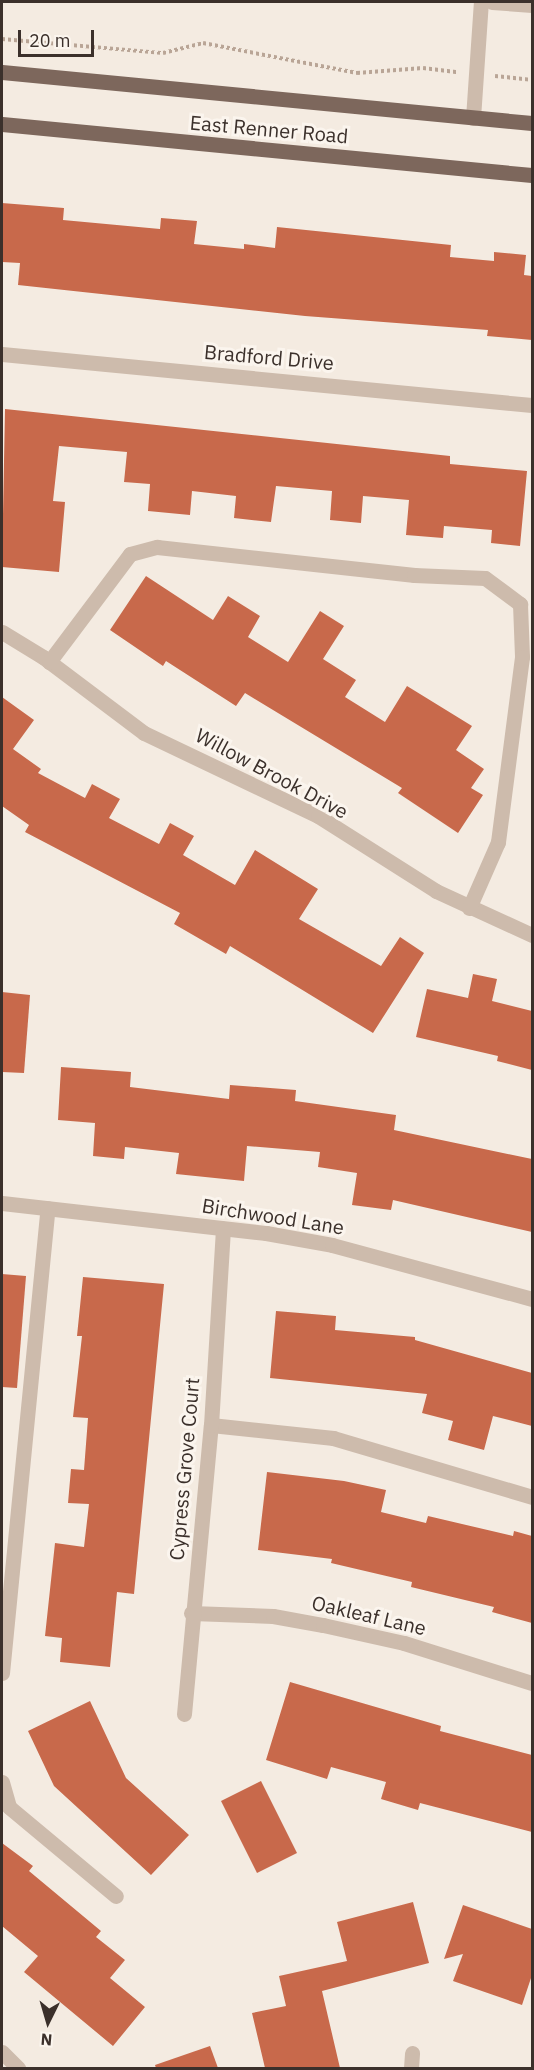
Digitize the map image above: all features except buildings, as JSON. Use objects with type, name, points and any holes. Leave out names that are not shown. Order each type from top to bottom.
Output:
[{"type":"main road","name":"East Renner Road","points":[[2,72],[532,123]]},
{"type":"main road","name":"East Renner Road","points":[[2,124],[532,175]]},
{"type":"street","points":[[473,118],[481,2]]},
{"type":"street","points":[[492,2],[532,5]]},
{"type":"street","name":"Bradford Drive","points":[[2,354],[532,405]]},
{"type":"street","points":[[49,662],[130,554],[157,547],[414,575],[485,578],[520,604],[522,657],[498,842],[469,908]]},
{"type":"street","name":"Willow Brook Drive","points":[[2,632],[49,662],[144,733],[318,816],[377,856],[469,908],[532,935]]},
{"type":"street","name":"Birchwood Lane","points":[[2,1203],[223,1228],[332,1245],[532,1299]]},
{"type":"street","points":[[2,1673],[48,1208]]},
{"type":"street","name":"Cypress Grove Court","points":[[184,1714],[191,1613],[211,1425],[223,1228]]},
{"type":"street","points":[[211,1425],[333,1438],[532,1497]]},
{"type":"street","name":"Oakleaf Lane","points":[[191,1613],[273,1616],[323,1625],[404,1643],[532,1683]]},
{"type":"street","points":[[2,1782],[9,1807],[116,1896]]},
{"type":"street","points":[[2,2052],[18,2068]]},
{"type":"path","points":[[2,39],[163,53],[203,44],[357,73],[423,68],[532,80]]}]
